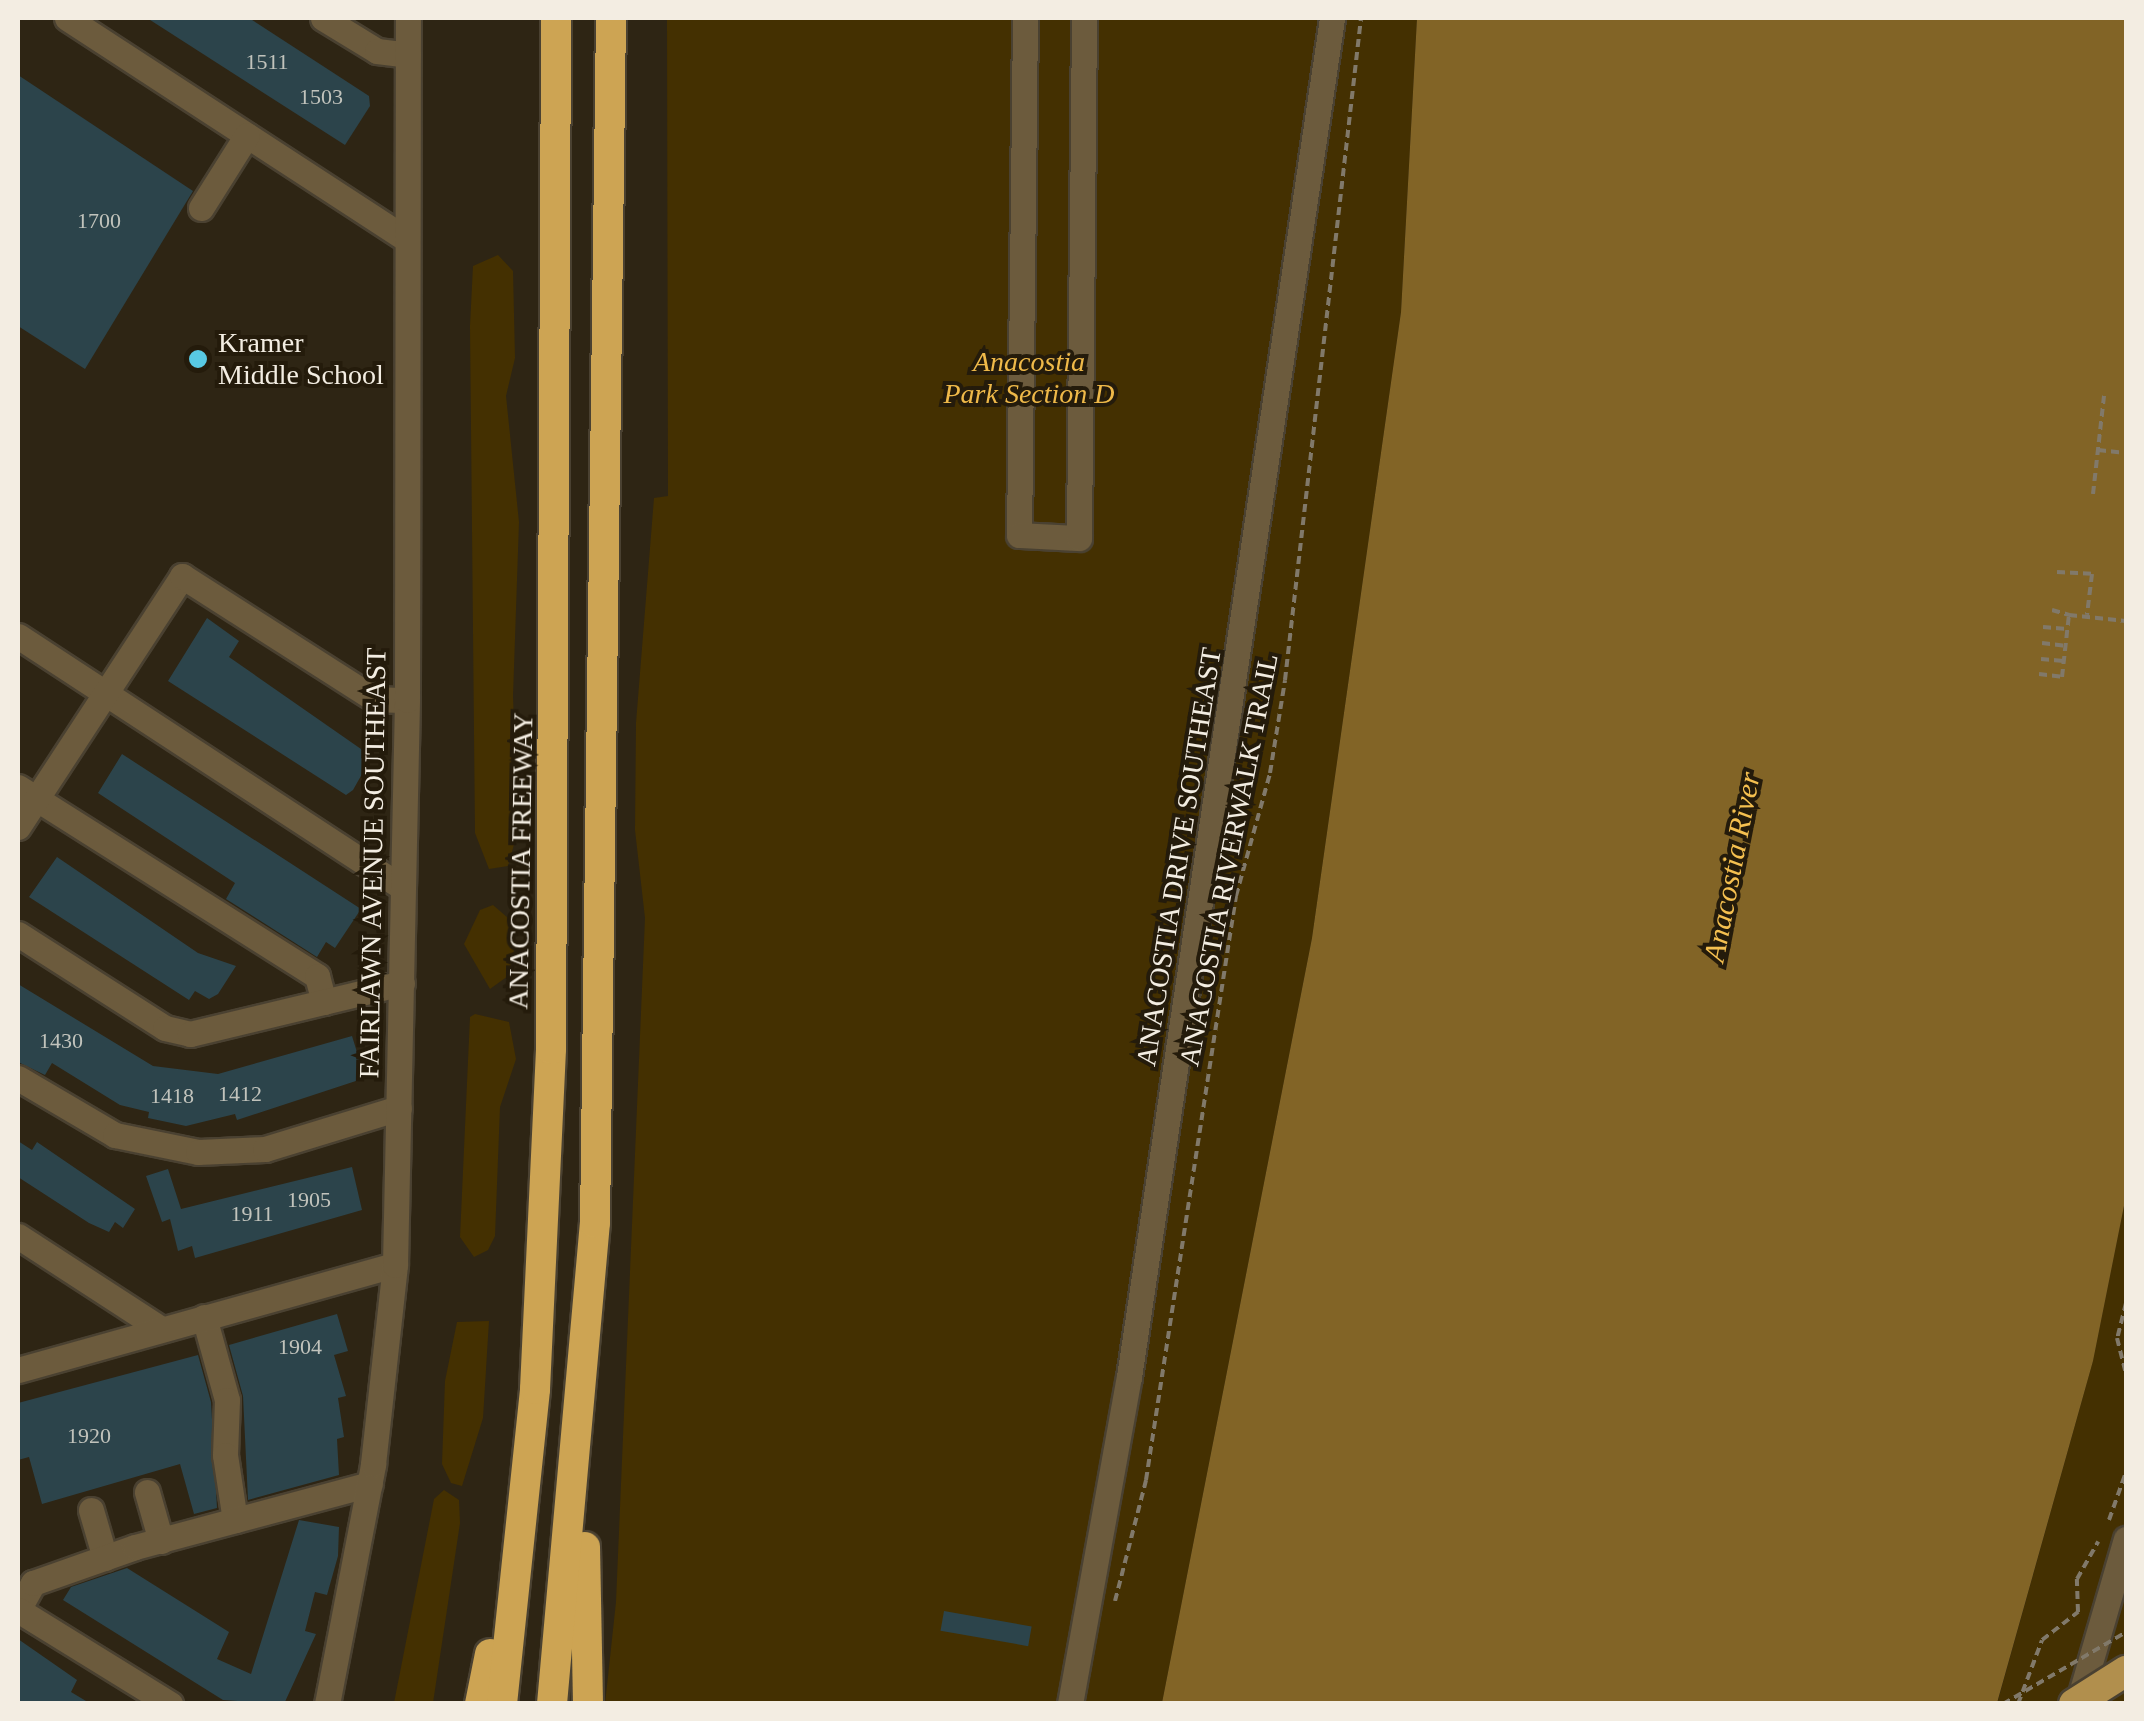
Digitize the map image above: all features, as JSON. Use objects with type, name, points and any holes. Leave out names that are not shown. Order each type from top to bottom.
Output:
[{"type":"highway","name":"ANACOSTIA FREEWAY","points":[[502,1704],[527,1475],[551,1049],[556,18]]},
{"type":"highway","points":[[552,1704],[583,1391],[601,1000],[611,18]]},
{"type":"highway","points":[[607,154],[620,18]]},
{"type":"highway","points":[[583,1391],[588,1704]]},
{"type":"highway","points":[[480,1704],[527,1475]]},
{"type":"main road","points":[[2076,1704],[2126,1671]]},
{"type":"street","points":[[324,18],[376,51],[408,55]]},
{"type":"street","name":"FAIRLAWN AVENUE SOUTHEAST","points":[[328,1704],[370,1484],[395,1265],[407,700],[408,18]]},
{"type":"street","points":[[1025,18],[1018,535],[1079,538],[1084,18]]},
{"type":"street","name":"ANACOSTIA DRIVE SOUTHEAST","points":[[1070,1704],[1130,1377],[1332,18]]},
{"type":"street","points":[[83,22],[406,238]]},
{"type":"street","points":[[201,208],[247,135]]},
{"type":"street","points":[[18,827],[27,793],[105,693],[182,576],[374,699],[407,700]]},
{"type":"street","points":[[18,636],[402,888]]},
{"type":"street","points":[[27,793],[317,976],[324,1002]]},
{"type":"street","points":[[18,934],[177,1033],[203,1034],[402,984]]},
{"type":"street","points":[[18,1078],[115,1135],[198,1152],[265,1150],[399,1108]]},
{"type":"street","points":[[18,1236],[162,1329]]},
{"type":"street","points":[[18,1370],[395,1265]]},
{"type":"street","points":[[204,1318],[227,1400],[225,1455],[236,1520]]},
{"type":"street","points":[[170,1704],[18,1610],[33,1583],[160,1541],[370,1484]]},
{"type":"street","points":[[147,1492],[160,1541]]},
{"type":"street","points":[[92,1510],[105,1558]]},
{"type":"street","points":[[2076,1704],[2126,1539]]},
{"type":"path","name":"ANACOSTIA RIVERWALK TRAIL","points":[[1115,1605],[1146,1480],[1236,896],[1270,774],[1285,680],[1361,18]]},
{"type":"path","points":[[2094,494],[2104,396]]},
{"type":"path","points":[[2098,450],[2126,453]]},
{"type":"path","points":[[2058,572],[2092,574],[2087,617]]},
{"type":"path","points":[[2052,610],[2126,621]]},
{"type":"path","points":[[2040,674],[2062,677],[2069,615]]},
{"type":"path","points":[[2044,626],[2067,628]]},
{"type":"path","points":[[2042,643],[2065,646]]},
{"type":"path","points":[[2041,659],[2064,661]]},
{"type":"path","points":[[2126,1303],[2117,1338],[2126,1374]]},
{"type":"path","points":[[2018,1704],[2042,1640],[2078,1612],[2077,1579],[2126,1472]]},
{"type":"path","points":[[2003,1704],[2126,1632]]},
{"type":"green space","name":"Anacostia Park Section D","points":[[667,18],[1417,18],[1401,312],[1312,938],[1162,1703],[605,1704],[616,1602],[645,918],[635,830],[636,723],[654,498],[668,496]]},
{"type":"green space","points":[[498,255],[513,271],[515,358],[506,396],[519,522],[513,696],[518,830],[508,866],[489,869],[475,833],[470,326],[473,266]]},
{"type":"green space","points":[[493,905],[508,918],[515,946],[508,976],[490,989],[464,944],[480,910]]},
{"type":"green space","points":[[475,1014],[509,1022],[516,1059],[500,1107],[495,1236],[488,1250],[474,1257],[460,1237],[470,1017]]},
{"type":"green space","points":[[2126,1196],[2126,1703],[1997,1704],[2093,1361]]},
{"type":"green space","points":[[489,1321],[483,1418],[462,1486],[451,1483],[442,1464],[445,1381],[457,1322]]},
{"type":"green space","points":[[444,1490],[459,1500],[460,1523],[433,1703],[394,1703],[434,1499]]},
{"type":"water","name":"Anacostia River","points":[[1417,18],[2126,18],[2126,1196],[2093,1361],[1997,1703],[1162,1703],[1312,938],[1401,312]]},
{"type":"building","points":[[147,18],[249,18],[369,96],[370,106],[345,145]]},
{"type":"building","points":[[18,75],[193,191],[85,369],[18,326]]},
{"type":"building","points":[[207,618],[239,641],[229,657],[361,749],[366,767],[353,790],[346,795],[168,681]]},
{"type":"building","points":[[122,754],[361,909],[335,948],[326,942],[317,957],[226,899],[235,883],[98,793]]},
{"type":"building","points":[[57,857],[198,953],[236,966],[218,994],[209,999],[195,991],[189,1000],[29,897]]},
{"type":"building","points":[[18,984],[153,1066],[218,1074],[352,1036],[365,1078],[237,1120],[235,1114],[186,1126],[148,1118],[149,1112],[120,1105],[52,1063],[45,1075],[18,1062]]},
{"type":"building","points":[[18,1141],[32,1150],[37,1142],[135,1209],[123,1228],[115,1222],[109,1232],[89,1223],[18,1177]]},
{"type":"building","points":[[352,1167],[362,1210],[195,1258],[192,1246],[178,1251],[170,1219],[162,1222],[146,1176],[168,1169],[181,1209]]},
{"type":"building","points":[[337,1314],[348,1351],[334,1355],[346,1396],[338,1398],[344,1437],[337,1439],[339,1475],[248,1500],[243,1396],[229,1345]]},
{"type":"building","points":[[198,1355],[211,1402],[217,1508],[194,1514],[180,1464],[42,1504],[29,1457],[18,1460],[18,1403]]},
{"type":"building","points":[[299,1520],[339,1527],[338,1556],[327,1595],[315,1592],[305,1631],[316,1634],[284,1704],[223,1700],[63,1600],[71,1587],[127,1568],[229,1632],[217,1659],[251,1674]]},
{"type":"building","points":[[944,1611],[1032,1626],[1028,1646],[941,1631]]},
{"type":"building","points":[[18,1639],[77,1680],[71,1692],[91,1704],[18,1704]]},
{"type":"place","name":"Kramer Middle School","points":[[198,359]]}]
